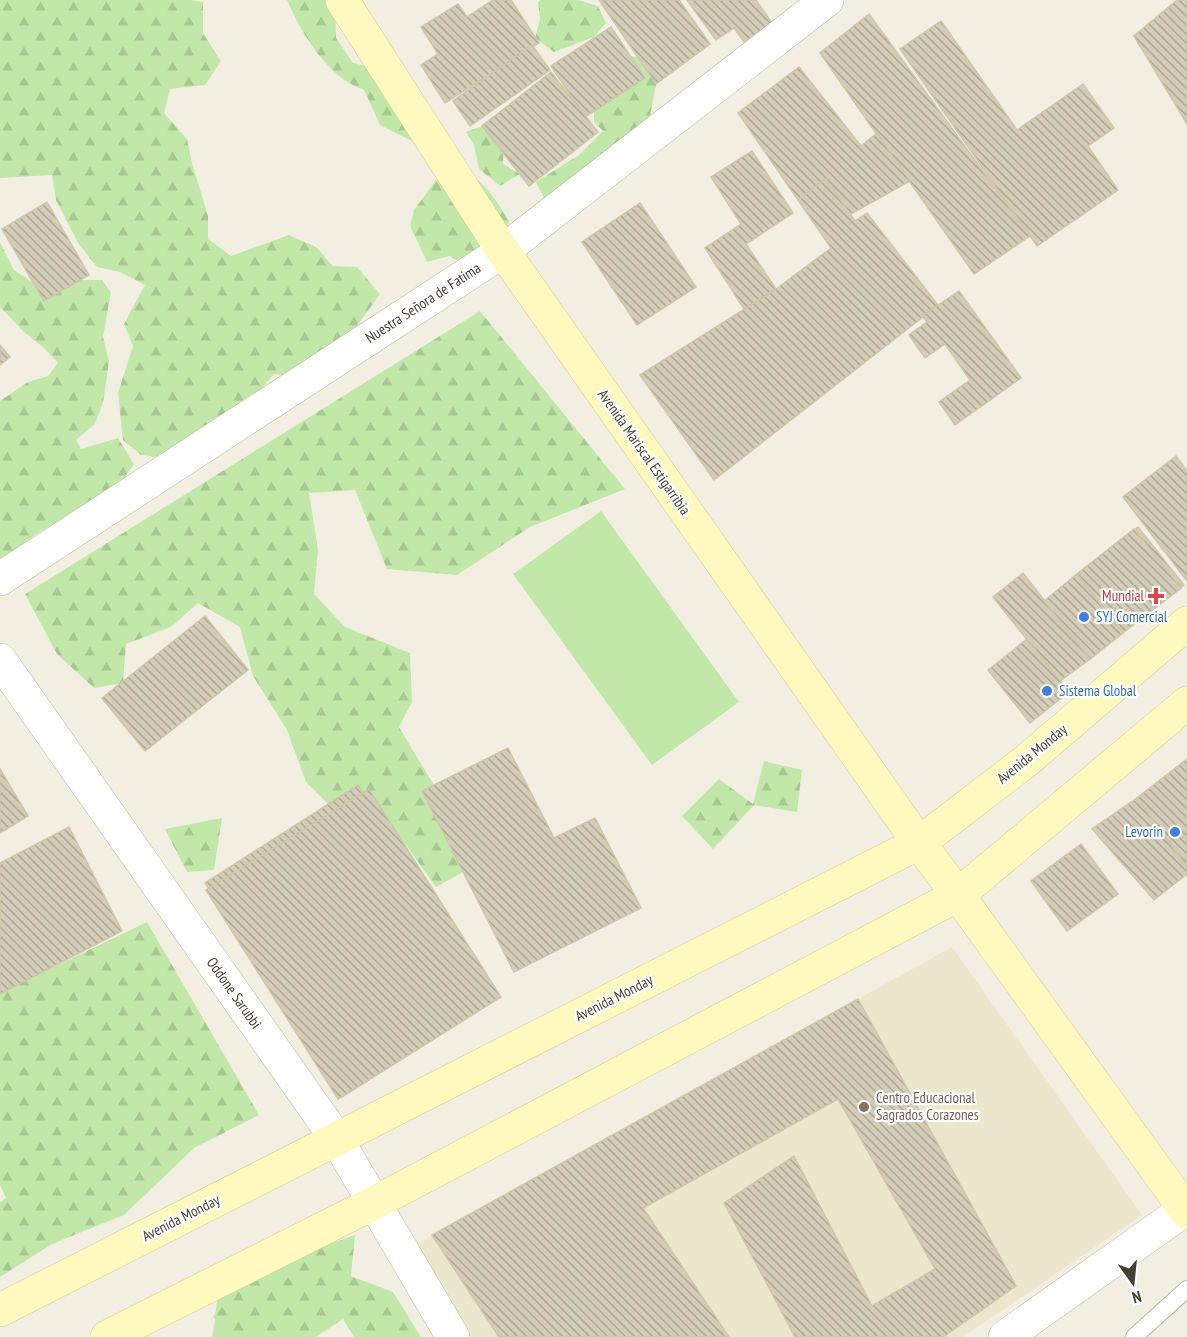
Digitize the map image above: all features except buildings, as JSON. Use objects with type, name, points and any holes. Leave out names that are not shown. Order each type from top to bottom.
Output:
[{"type":"main road","name":"Avenida Mariscal Estigarribia","points":[[342,0],[503,251],[919,843],[1186,1210]]},
{"type":"main road","name":"Avenida Monday","points":[[0,1310],[919,843],[1026,761],[1187,623]]},
{"type":"main road","points":[[107,1337],[374,1203],[958,895],[1187,703]]},
{"type":"street","name":"Nuestra Señora de Fatima","points":[[0,579],[503,251],[827,0]]},
{"type":"street","name":"Oddone Sarubbi","points":[[0,660],[336,1138],[453,1337]]},
{"type":"street","points":[[1005,1337],[1186,1210]]},
{"type":"lane","points":[[1134,1337],[1187,1289]]},
{"type":"shaded area","name":"Centro Educacional Sagrados Corazones","points":[[952,947],[1142,1215],[963,1337],[469,1337],[412,1246]]},
{"type":"green space","points":[[0,0],[191,0],[203,2],[203,33],[221,61],[205,85],[170,89],[164,113],[187,139],[208,216],[208,239],[231,256],[289,235],[316,247],[333,266],[357,267],[380,294],[354,330],[308,378],[274,374],[262,388],[256,402],[183,460],[141,455],[123,440],[118,393],[133,346],[124,324],[145,285],[120,272],[97,267],[78,243],[56,200],[52,175],[0,178]]},
{"type":"green space","points":[[287,0],[335,0],[336,38],[353,63],[383,70],[415,82],[424,147],[380,125],[364,90],[339,76],[317,53]]},
{"type":"green space","points":[[541,0],[578,0],[598,6],[606,23],[594,37],[554,52],[535,38],[540,19],[538,2]]},
{"type":"green space","points":[[630,56],[661,60],[650,116],[641,131],[618,141],[597,165],[545,200],[536,182],[579,155],[603,131],[594,122],[594,111]]},
{"type":"green space","points":[[482,126],[504,140],[503,164],[520,174],[500,186],[479,169],[474,145],[466,132]]},
{"type":"green space","points":[[465,170],[490,193],[509,221],[503,251],[475,270],[449,256],[427,262],[410,226],[414,210],[436,180]]},
{"type":"green space","points":[[0,242],[14,270],[35,284],[69,280],[102,280],[111,292],[103,337],[109,361],[103,403],[95,424],[76,440],[81,449],[118,438],[134,464],[116,490],[75,518],[53,524],[33,536],[29,549],[0,559],[0,401],[28,382],[48,376],[58,363],[0,307]]},
{"type":"green space","points":[[480,311],[625,489],[530,527],[457,575],[387,569],[355,490],[309,493],[318,549],[314,594],[345,627],[410,653],[412,702],[399,727],[429,777],[485,860],[436,887],[402,839],[341,817],[306,782],[287,730],[253,676],[240,627],[198,603],[171,627],[126,644],[123,683],[94,688],[57,654],[25,594]]},
{"type":"green space","points":[[601,511],[739,702],[652,765],[513,574]]},
{"type":"green space","points":[[764,761],[802,770],[797,812],[754,805],[713,849],[682,816],[719,779],[753,804]]},
{"type":"green space","points":[[222,818],[214,870],[187,872],[165,829]]},
{"type":"green space","points":[[147,922],[259,1115],[194,1148],[124,1215],[52,1244],[0,1277],[0,1202],[6,1198],[0,1185],[0,993]]},
{"type":"green space","points":[[355,1235],[351,1276],[393,1292],[421,1337],[354,1337],[343,1319],[316,1337],[212,1337],[215,1320],[213,1316],[219,1290],[290,1258]]},
{"type":"place","name":"Mundial","points":[[1156,596]]},
{"type":"place","name":"SYJ Comercial","points":[[1084,617]]},
{"type":"place","name":"Sistema Global","points":[[1047,691]]},
{"type":"place","name":"Levorin","points":[[1175,832]]},
{"type":"place","name":"Centro Educacional Sagrados Corazones","points":[[864,1107]]}]
